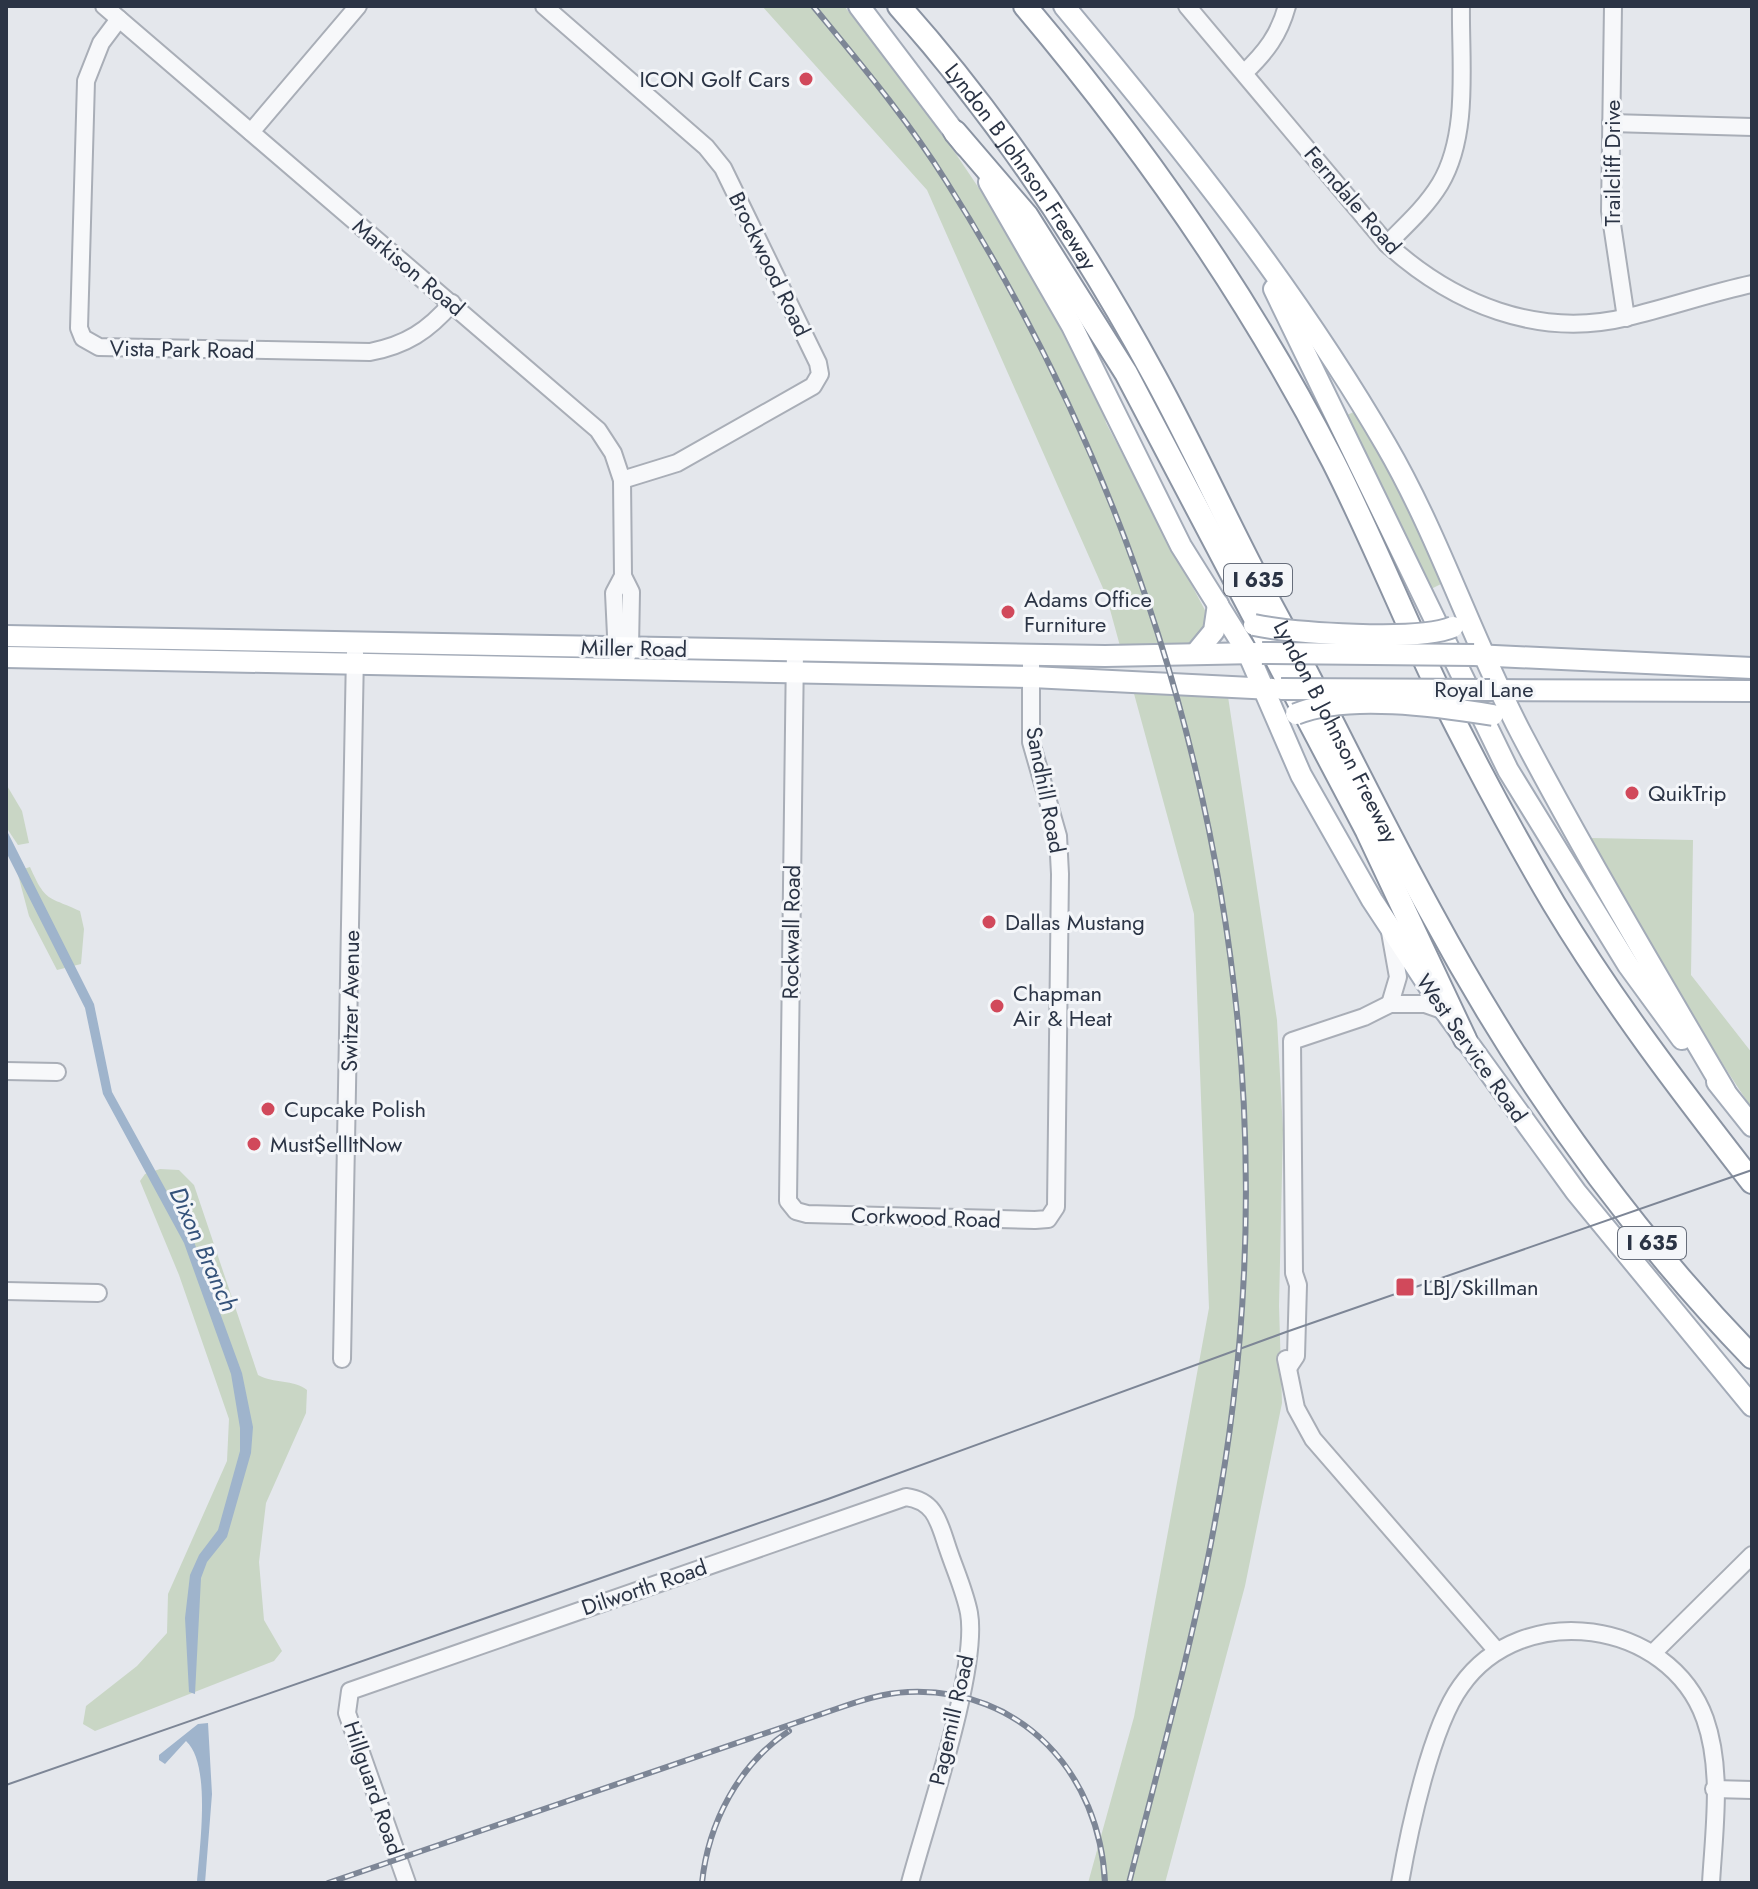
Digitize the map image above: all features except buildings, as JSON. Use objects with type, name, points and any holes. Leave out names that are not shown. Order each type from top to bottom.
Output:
[{"type":"highway","name":"Lyndon B Johnson Freeway","points":[[899,6],[934,45],[1026,168],[1154,374],[1432,916],[1495,1021],[1622,1204],[1712,1316],[1752,1357]]},
{"type":"highway","points":[[1025,6],[1091,84],[1176,198],[1239,296],[1332,459],[1442,697],[1552,900],[1611,996],[1752,1182]]},
{"type":"highway","points":[[955,132],[1027,216],[1126,373],[1367,831],[1465,1039]]},
{"type":"main road","name":"West Service Road","points":[[859,6],[955,132],[994,189],[1072,326],[1181,546],[1221,609],[1255,653],[1272,689],[1282,733],[1301,775],[1388,925],[1445,1011],[1609,1236],[1752,1406]]},
{"type":"main road","points":[[1064,6],[1191,161],[1264,259],[1386,444],[1429,523],[1468,612],[1480,655],[1495,689],[1725,1091]]},
{"type":"main road","points":[[1264,259],[1298,344],[1399,540],[1508,770],[1628,965],[1690,1052],[1752,1126]]},
{"type":"main road","points":[[1195,654],[1214,631],[1221,609],[1254,625],[1299,630],[1422,634],[1453,627],[1468,612]]},
{"type":"main road","name":"Miller Road","points":[[6,636],[1031,654],[1255,653]]},
{"type":"main road","name":"Royal Lane","points":[[1255,653],[1586,658],[1680,667],[1752,668]]},
{"type":"main road","name":"Miller Road","points":[[6,657],[1032,677],[1216,684]]},
{"type":"main road","points":[[1680,667],[1680,690]]},
{"type":"main road","name":"Royal Lane","points":[[1216,684],[1272,689],[1752,691]]},
{"type":"main road","points":[[1521,733],[1531,703],[1556,690]]},
{"type":"main road","points":[[1282,733],[1296,714],[1310,708],[1389,705],[1493,715],[1521,733]]},
{"type":"street","name":"Markison Road","points":[[104,6],[598,430],[613,453],[622,480],[623,576],[631,592],[622,648],[622,669]]},
{"type":"street","points":[[251,132],[358,6]]},
{"type":"street","name":"Brockwood Road","points":[[544,6],[706,147],[723,168],[818,363],[820,374],[813,386],[677,463],[622,480]]},
{"type":"street","name":"Ferndale Road","points":[[1187,6],[1387,244],[1452,293],[1507,316],[1549,323],[1626,318],[1752,289]]},
{"type":"street","points":[[1244,73],[1268,50],[1287,6]]},
{"type":"street","points":[[1387,244],[1425,206],[1450,162],[1457,135],[1461,6]]},
{"type":"street","name":"Trailcliff Drive","points":[[1613,6],[1610,211],[1626,318]]},
{"type":"street","name":"Vista Park Road","points":[[119,19],[101,43],[86,81],[79,328],[83,338],[99,347],[370,352],[395,347],[416,337],[452,303]]},
{"type":"street","points":[[1611,123],[1752,127]]},
{"type":"street","name":"Switzer Avenue","points":[[342,1359],[355,643]]},
{"type":"street","name":"Rockwall Road","points":[[795,650],[786,1193],[796,1211]]},
{"type":"street","name":"Sandhill Road","points":[[1031,654],[1031,742],[1060,851],[1054,1214]]},
{"type":"street","points":[[1388,925],[1398,977],[1390,1004]]},
{"type":"street","points":[[1445,1011],[1425,1004],[1390,1004],[1364,1017],[1292,1041],[1296,1279],[1289,1282],[1285,1356],[1290,1365],[1296,1408],[1313,1439],[1497,1651]]},
{"type":"street","points":[[6,1071],[57,1072]]},
{"type":"street","name":"Corkwood Road","points":[[796,1211],[1035,1220],[1048,1219],[1054,1214]]},
{"type":"street","points":[[6,1291],[98,1293]]},
{"type":"street","name":"Dilworth Road","points":[[350,1691],[906,1497],[919,1498],[935,1511]]},
{"type":"street","name":"Pagemill Road","points":[[910,1883],[960,1697],[970,1634],[969,1612],[935,1511]]},
{"type":"street","points":[[1653,1653],[1752,1555]]},
{"type":"street","points":[[1400,1883],[1439,1726],[1462,1684],[1497,1651],[1533,1636],[1590,1630],[1616,1636],[1653,1653],[1690,1692],[1704,1716],[1711,1739],[1714,1789],[1711,1883]]},
{"type":"street","name":"Hillguard Road","points":[[350,1691],[347,1713],[407,1883]]},
{"type":"street","points":[[1714,1789],[1752,1790]]},
{"type":"green space","points":[[762,6],[844,6],[917,96],[1025,257],[1100,398],[1106,423],[1207,614],[1203,629],[1195,639],[1174,648],[1120,646],[1106,595],[927,190]]},
{"type":"green space","points":[[1356,411],[1406,496],[1447,581],[1431,589],[1347,415]]},
{"type":"green space","points":[[1133,690],[1227,690],[1277,1020],[1283,1130],[1279,1306],[1282,1403],[1245,1586],[1165,1883],[1088,1883],[1134,1717],[1209,1308],[1194,914]]},
{"type":"green space","points":[[6,784],[22,811],[29,843],[18,845],[6,827]]},
{"type":"green space","points":[[1591,838],[1693,840],[1691,975],[1752,1053],[1752,1109],[1694,1020]]},
{"type":"green space","points":[[30,867],[44,893],[80,911],[84,929],[81,964],[57,970],[29,916],[17,871]]},
{"type":"green space","points":[[160,1169],[179,1170],[194,1185],[258,1375],[296,1384],[307,1390],[306,1413],[266,1503],[259,1562],[264,1620],[282,1651],[274,1661],[95,1731],[83,1724],[86,1706],[137,1666],[167,1633],[168,1594],[227,1461],[229,1419],[179,1275],[140,1181],[145,1174]]},
{"type":"water","points":[[6,829],[94,1004],[112,1092],[193,1239],[242,1373],[253,1427],[251,1453],[227,1537],[207,1562],[201,1578],[195,1694],[189,1692],[185,1618],[190,1575],[199,1555],[218,1530],[240,1451],[240,1428],[231,1374],[184,1243],[103,1094],[85,1008],[6,852]]},
{"type":"water","points":[[208,1723],[212,1794],[205,1883],[197,1883],[202,1808],[199,1768],[194,1752],[186,1741],[165,1764],[159,1760],[159,1755],[198,1724]]},
{"type":"tram line","points":[[6,1785],[828,1499],[1286,1332],[1752,1170]]},
{"type":"railway","points":[[813,6],[899,114],[946,181],[1026,320],[1095,465],[1152,615],[1195,768],[1226,925],[1242,1083],[1245,1243],[1233,1404],[1202,1586],[1129,1883]]},
{"type":"railway","points":[[328,1883],[853,1703],[908,1692],[949,1694],[986,1704],[1019,1721],[1047,1745],[1071,1773],[1088,1806],[1100,1843],[1105,1883]]},
{"type":"railway","points":[[702,1883],[711,1839],[729,1797],[755,1760],[789,1731]]},
{"type":"place","name":"ICON Golf Cars","points":[[806,79]]},
{"type":"place","name":"Adams Office Furniture","points":[[1008,612]]},
{"type":"place","name":"QuikTrip","points":[[1632,793]]},
{"type":"place","name":"Dallas Mustang","points":[[989,922]]},
{"type":"place","name":"Chapman Air & Heat","points":[[997,1006]]},
{"type":"place","name":"Cupcake Polish","points":[[268,1109]]},
{"type":"place","name":"Must$ellItNow","points":[[254,1144]]},
{"type":"place","name":"LBJ/Skillman","points":[[1405,1287]]},
{"type":"water label","name":"Dixon Branch","points":[[204,1249]]}]
